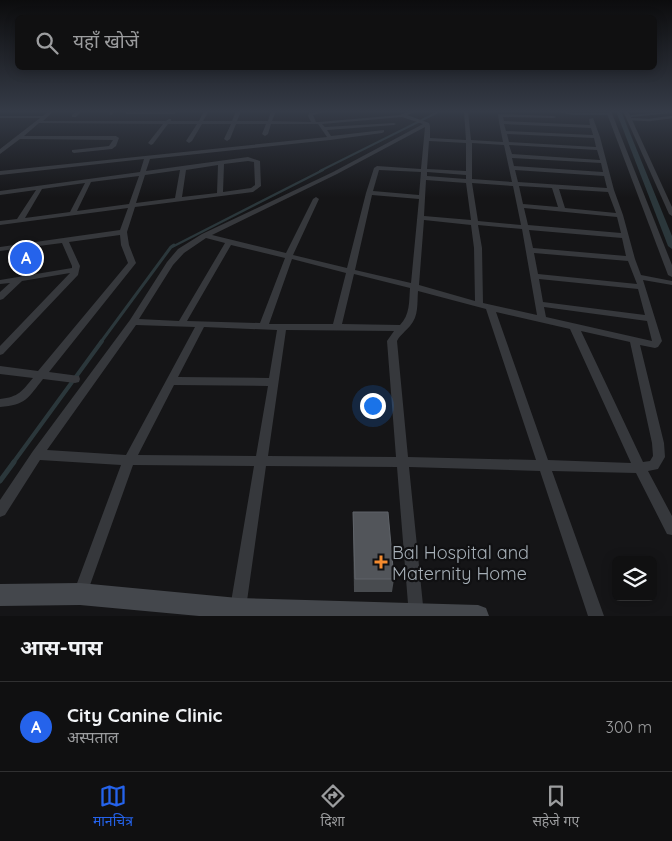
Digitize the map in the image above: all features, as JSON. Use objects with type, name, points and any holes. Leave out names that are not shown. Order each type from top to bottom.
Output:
[{"type":"main road","points":[[0,595],[80,594],[238,609],[478,616]]},
{"type":"street","points":[[2,150],[15,140]]},
{"type":"street","points":[[74,151],[110,148],[115,140]]},
{"type":"street","points":[[151,143],[153,140]]},
{"type":"street","points":[[0,173],[313,140]]},
{"type":"street","points":[[0,511],[37,455],[133,322],[176,256],[206,236],[335,174],[396,140]]},
{"type":"street","points":[[416,615],[392,348],[394,336],[412,316],[427,140],[600,149]]},
{"type":"street","points":[[506,140],[530,250],[542,320]]},
{"type":"street","points":[[206,236],[574,328],[652,345],[657,344],[598,140]]},
{"type":"street","points":[[619,140],[672,275]]},
{"type":"street","points":[[638,140],[672,214]]},
{"type":"street","points":[[469,142],[469,177],[484,306],[545,466],[596,616]]},
{"type":"street","points":[[510,156],[604,162]]},
{"type":"street","points":[[0,403],[18,400],[132,262],[125,245],[123,232],[148,157]]},
{"type":"street","points":[[0,193],[221,162],[256,160],[258,186],[253,190],[0,223]]},
{"type":"street","points":[[220,194],[221,162]]},
{"type":"street","points":[[178,200],[183,168]]},
{"type":"street","points":[[337,328],[368,193],[376,170],[379,168],[423,174],[469,177],[515,184],[611,190]]},
{"type":"street","points":[[513,168],[607,174]]},
{"type":"street","points":[[73,214],[89,181]]},
{"type":"street","points":[[555,187],[562,210]]},
{"type":"street","points":[[20,220],[40,188]]},
{"type":"street","points":[[368,193],[421,197]]},
{"type":"street","points":[[263,327],[289,256],[316,199]]},
{"type":"street","points":[[521,206],[620,215]]},
{"type":"street","points":[[420,218],[626,236]]},
{"type":"street","points":[[0,249],[123,232]]},
{"type":"street","points":[[64,240],[76,270]]},
{"type":"street","points":[[181,324],[229,242]]},
{"type":"street","points":[[530,250],[631,259]]},
{"type":"street","points":[[0,282],[76,270]]},
{"type":"street","points":[[0,352],[70,280],[76,270]]},
{"type":"street","points":[[534,276],[642,287]]},
{"type":"street","points":[[638,277],[672,283]]},
{"type":"street","points":[[0,297],[19,279]]},
{"type":"street","points":[[540,304],[651,319]]},
{"type":"street","points":[[133,322],[263,327],[402,328]]},
{"type":"street","points":[[80,594],[129,460],[201,324]]},
{"type":"street","points":[[238,609],[282,327]]},
{"type":"street","points":[[574,328],[640,468],[672,529]]},
{"type":"street","points":[[37,455],[129,460],[260,463],[402,462],[640,468],[654,464],[659,457],[658,443],[634,341]]},
{"type":"street","points":[[0,370],[75,378]]},
{"type":"street","points":[[170,381],[274,382]]},
{"type":"building","points":[[30,243],[27,256],[10,259],[13,246]]},
{"type":"building","points":[[353,512],[388,512],[394,579],[355,579]]},
{"type":"waterway","points":[[320,171],[383,140]]},
{"type":"waterway","points":[[629,140],[672,246]]},
{"type":"waterway","points":[[172,247],[323,170]]},
{"type":"waterway","points":[[101,342],[174,245]]},
{"type":"waterway","points":[[13,463],[102,341]]},
{"type":"waterway","points":[[0,481],[14,462]]},
{"type":"place","name":"City Canine Clinic","points":[[26,258]]},
{"type":"place","name":"Bal Hospital and Maternity Home","points":[[381,562]]}]
